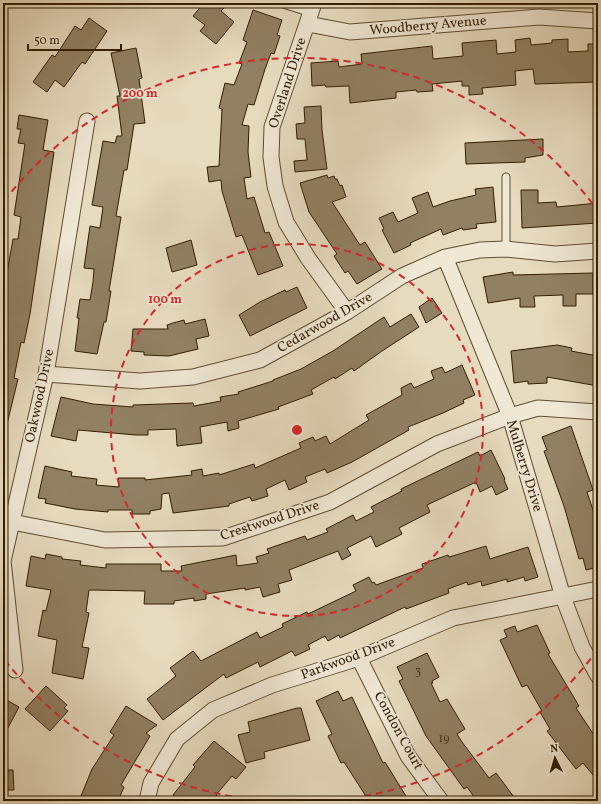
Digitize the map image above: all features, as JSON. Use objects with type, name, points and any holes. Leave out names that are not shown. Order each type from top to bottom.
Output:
[{"type":"street","name":"Woodberry Avenue","points":[[311,13],[350,32],[539,10],[598,21]]},
{"type":"street","name":"Overland Drive","points":[[311,13],[272,127],[271,157],[275,186],[286,222],[308,258],[347,312]]},
{"type":"street","name":"Oakwood Drive","points":[[15,670],[4,561],[46,374],[87,121]]},
{"type":"street","name":"Cedarwood Drive","points":[[46,374],[140,381],[193,377],[260,360],[347,312],[402,276],[445,257],[480,250],[506,248],[556,254],[598,251]]},
{"type":"street","name":"Mulberry Drive","points":[[445,257],[510,416],[563,597],[582,647],[598,676]]},
{"type":"street","name":"Crestwood Drive","points":[[12,522],[105,540],[223,538],[330,502],[438,444],[510,416],[538,408],[598,412]]},
{"type":"street","name":"Parkwood Drive","points":[[147,801],[151,783],[177,739],[213,710],[272,685],[359,658],[453,618],[598,589]]},
{"type":"street","name":"Condon Court","points":[[359,658],[408,756],[441,801]]},
{"type":"lane","points":[[280,3],[311,13]]},
{"type":"lane","points":[[506,177],[506,248]]},
{"type":"building","points":[[204,3],[218,3],[224,8],[221,11],[234,22],[216,44],[200,31],[205,25],[193,16]]},
{"type":"building","points":[[253,10],[282,20],[277,35],[280,36],[274,54],[271,53],[254,105],[248,104],[242,125],[249,126],[248,152],[251,177],[244,178],[247,199],[254,197],[265,233],[269,232],[283,266],[258,275],[242,235],[236,237],[222,191],[221,180],[209,182],[207,167],[219,166],[222,109],[219,108],[225,83],[234,85],[242,64],[239,63],[247,42],[243,40]]},
{"type":"building","points":[[89,18],[107,31],[85,64],[82,62],[64,87],[55,80],[47,92],[33,82],[52,55],[55,57],[75,26],[81,30]]},
{"type":"building","points":[[530,38],[531,45],[552,43],[552,40],[568,39],[568,52],[588,51],[588,44],[598,44],[598,82],[535,84],[533,69],[515,71],[516,85],[482,88],[483,94],[469,95],[469,86],[462,86],[462,81],[432,84],[433,91],[417,92],[416,90],[396,92],[396,98],[350,103],[349,86],[312,86],[311,63],[338,61],[339,67],[362,64],[361,54],[432,46],[433,59],[463,56],[462,43],[496,40],[497,54],[516,52],[515,40]]},
{"type":"building","points":[[136,48],[142,78],[139,79],[145,123],[134,124],[127,170],[124,170],[116,216],[121,217],[109,291],[111,291],[106,322],[104,322],[97,354],[75,351],[80,299],[90,300],[93,282],[94,269],[84,268],[90,226],[100,228],[103,207],[92,205],[103,141],[115,143],[117,136],[122,136],[117,96],[120,96],[111,53]]},
{"type":"building","points":[[321,106],[322,130],[327,169],[295,172],[294,161],[307,160],[305,139],[297,139],[296,124],[305,123],[304,107]]},
{"type":"building","points":[[19,115],[48,120],[43,150],[54,152],[30,314],[24,343],[21,342],[14,378],[18,379],[7,424],[3,424],[3,295],[13,239],[18,239],[21,217],[14,215],[25,144],[18,143],[21,129],[17,129]]},
{"type":"building","points":[[543,139],[543,155],[525,158],[525,162],[466,164],[465,143]]},
{"type":"building","points":[[327,175],[328,178],[334,176],[335,179],[337,179],[340,186],[342,185],[346,197],[332,202],[360,245],[365,242],[382,269],[357,284],[348,271],[345,273],[334,256],[337,254],[309,212],[300,183]]},
{"type":"building","points":[[493,187],[496,222],[476,224],[477,228],[463,230],[462,228],[443,235],[441,229],[410,243],[411,245],[394,253],[382,230],[384,229],[379,218],[393,212],[398,222],[418,213],[412,198],[428,192],[433,207],[450,201],[476,195],[475,189]]},
{"type":"building","points":[[521,190],[538,190],[538,203],[556,202],[557,207],[598,203],[598,223],[522,228]]},
{"type":"building","points":[[191,240],[197,265],[172,272],[166,248]]},
{"type":"building","points":[[513,272],[513,275],[593,273],[593,294],[576,294],[576,306],[563,306],[563,295],[534,296],[535,307],[520,307],[520,298],[488,303],[483,277]]},
{"type":"building","points":[[297,287],[307,308],[250,336],[239,315],[260,302],[285,290],[286,292]]},
{"type":"building","points":[[432,298],[442,313],[426,323],[419,307]]},
{"type":"building","points":[[411,314],[419,327],[354,371],[352,368],[335,379],[334,377],[311,390],[313,394],[278,407],[279,409],[238,421],[239,428],[228,431],[227,422],[200,427],[202,443],[177,446],[176,429],[148,430],[148,435],[78,430],[76,441],[51,436],[61,397],[93,404],[133,407],[133,405],[193,403],[194,406],[221,401],[220,397],[239,394],[238,392],[273,381],[301,369],[333,351],[384,317],[390,327]]},
{"type":"building","points":[[205,319],[209,336],[196,339],[198,349],[169,356],[144,355],[144,352],[131,351],[133,329],[168,329],[167,325],[184,320],[185,324]]},
{"type":"building","points":[[557,345],[572,348],[571,351],[598,356],[598,386],[547,377],[547,383],[528,384],[528,381],[514,383],[511,351]]},
{"type":"building","points":[[462,365],[475,395],[463,400],[464,403],[408,427],[409,430],[352,462],[327,473],[325,469],[305,477],[307,482],[289,490],[285,480],[266,489],[268,496],[252,501],[250,497],[229,504],[229,506],[173,513],[169,493],[162,494],[161,509],[150,511],[150,514],[132,514],[132,510],[108,510],[108,512],[75,509],[45,503],[46,499],[38,498],[45,466],[72,472],[71,476],[97,479],[96,485],[119,487],[118,478],[145,478],[145,480],[192,475],[191,471],[202,469],[203,476],[219,473],[219,475],[254,464],[255,468],[301,448],[299,443],[313,437],[315,441],[326,436],[330,444],[369,420],[366,415],[402,395],[401,388],[411,383],[414,388],[434,379],[431,371],[442,367],[445,373]]},
{"type":"building","points":[[571,426],[593,490],[587,492],[598,525],[598,567],[586,570],[583,558],[579,559],[564,506],[544,451],[547,450],[542,437]]},
{"type":"building","points":[[491,450],[505,479],[504,480],[508,489],[496,495],[492,486],[480,492],[476,482],[427,505],[430,512],[399,528],[402,534],[376,547],[371,536],[347,548],[351,555],[342,560],[338,551],[289,570],[292,580],[278,584],[280,592],[263,597],[260,587],[245,590],[245,588],[206,594],[206,599],[194,601],[194,598],[174,601],[174,604],[144,604],[145,591],[89,590],[86,612],[89,613],[82,647],[89,648],[83,679],[52,673],[57,640],[38,636],[43,610],[46,611],[51,590],[26,586],[31,556],[45,559],[46,554],[62,557],[62,559],[81,561],[80,565],[106,568],[106,564],[161,564],[161,571],[182,571],[181,566],[236,555],[237,566],[258,563],[256,557],[269,553],[267,549],[305,536],[307,540],[328,532],[326,529],[353,515],[356,521],[374,512],[371,507],[402,491],[401,489],[478,452],[480,456]]},
{"type":"building","points":[[486,546],[490,559],[528,547],[538,577],[525,581],[524,577],[507,582],[507,579],[482,586],[481,581],[468,585],[467,582],[448,589],[449,593],[406,609],[405,607],[340,638],[339,635],[328,641],[325,636],[308,645],[310,649],[295,656],[292,651],[260,667],[258,662],[226,678],[224,674],[163,720],[147,699],[176,676],[170,668],[193,651],[201,661],[257,632],[260,638],[283,627],[282,624],[307,612],[308,614],[356,591],[353,585],[369,577],[372,583],[374,582],[376,585],[423,568],[422,564],[448,555],[449,557]]},
{"type":"building","points":[[537,625],[550,653],[548,654],[579,706],[576,708],[598,741],[598,781],[583,763],[576,769],[547,731],[550,729],[540,712],[542,711],[527,685],[522,687],[500,640],[507,637],[504,630],[515,626],[517,632]]},
{"type":"building","points":[[427,653],[439,677],[431,683],[440,702],[447,699],[465,729],[457,734],[489,778],[496,773],[517,801],[477,801],[467,787],[464,789],[426,736],[399,681],[403,679],[397,667]]},
{"type":"building","points":[[46,686],[67,705],[64,708],[68,711],[50,731],[25,709]]},
{"type":"building","points":[[338,691],[343,701],[352,697],[383,763],[385,762],[409,801],[369,801],[344,762],[341,763],[328,736],[332,734],[316,701]]},
{"type":"building","points":[[3,698],[19,707],[3,737]]},
{"type":"building","points":[[126,706],[157,725],[146,733],[150,736],[121,785],[124,787],[118,801],[79,801],[92,769],[114,735],[110,732]]},
{"type":"building","points":[[301,708],[310,740],[264,752],[265,758],[246,763],[238,735],[250,732],[248,722]]},
{"type":"building","points":[[214,741],[246,767],[236,779],[232,776],[216,795],[224,801],[181,801],[173,795],[195,767],[193,765]]},
{"type":"building","points":[[3,770],[13,770],[14,790],[3,790]]}]
